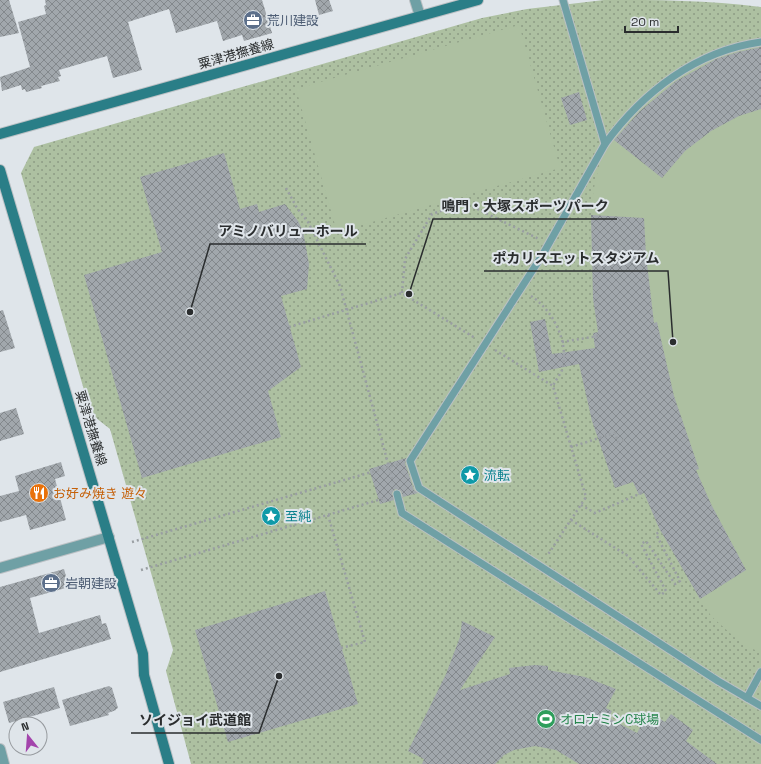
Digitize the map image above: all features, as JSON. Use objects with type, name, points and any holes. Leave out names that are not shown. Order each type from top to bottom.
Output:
[{"type":"main road","name":"粟津港撫養線","points":[[0,134],[478,0]]},
{"type":"main road","name":"粟津港撫養線","points":[[0,170],[110,537],[143,654],[144,675],[169,764]]},
{"type":"street","points":[[415,0],[420,16]]},
{"type":"street","points":[[0,568],[110,537]]},
{"type":"street","points":[[0,749],[4,764]]},
{"type":"lane","points":[[563,0],[606,144]]},
{"type":"lane","points":[[761,42],[714,55],[672,77],[636,106],[620,123],[606,144],[549,243],[410,461],[418,488],[761,706]]},
{"type":"lane","points":[[397,494],[402,513],[761,740]]},
{"type":"lane","points":[[747,698],[761,672]]},
{"type":"path","points":[[141,570],[397,494],[340,286],[308,222],[297,208],[286,188]]},
{"type":"path","points":[[402,293],[405,259],[432,214],[465,203],[549,243]]},
{"type":"path","points":[[520,289],[539,302],[552,316],[562,342],[562,370],[552,386]]},
{"type":"path","points":[[289,327],[402,293],[552,386],[586,497],[541,567]]},
{"type":"path","points":[[562,342],[598,336]]},
{"type":"path","points":[[571,447],[615,433],[618,442],[624,440]]},
{"type":"path","points":[[132,542],[410,461]]},
{"type":"path","points":[[581,505],[595,513],[644,492]]},
{"type":"path","points":[[328,515],[365,642],[341,648]]},
{"type":"path","points":[[571,520],[628,556],[661,595],[666,591],[641,544],[646,541],[675,584],[680,581],[656,534],[661,532]]},
{"type":"green space","points":[[604,0],[663,0],[761,7],[761,764],[191,764],[166,671],[173,650],[110,429],[91,414],[21,173],[34,147],[482,18],[527,9]]},
{"type":"green space","points":[[519,25],[560,168],[337,232],[296,89]]},
{"type":"green space","points":[[761,44],[761,653],[741,643],[711,616],[661,531],[648,503],[639,495],[615,488],[592,421],[576,350],[595,330],[596,327],[591,279],[592,206],[593,193],[599,168],[610,143],[637,110],[679,77],[694,68],[726,54]]},
{"type":"building","points":[[0,0],[9,0],[19,33],[0,37]]},
{"type":"building","points":[[45,0],[262,0],[272,33],[244,41],[242,35],[223,41],[217,21],[176,33],[169,9],[128,22],[142,70],[113,78],[107,56],[59,70],[61,76],[58,77],[60,81],[41,86],[42,88],[26,92],[25,89],[22,90],[21,85],[2,91],[0,77],[30,67],[18,22],[46,14],[44,6],[46,5]]},
{"type":"building","points":[[315,0],[329,0],[333,11],[319,15]]},
{"type":"building","points":[[761,47],[761,109],[739,116],[711,131],[685,151],[662,178],[614,140],[640,111],[676,81],[716,59]]},
{"type":"building","points":[[579,92],[587,120],[570,125],[561,98]]},
{"type":"building","points":[[224,153],[240,209],[257,204],[259,212],[285,204],[298,221],[303,231],[309,264],[307,289],[281,296],[301,367],[268,391],[281,437],[142,478],[84,275],[162,252],[140,177]]},
{"type":"building","points":[[591,215],[644,218],[646,255],[654,323],[657,322],[674,396],[699,469],[696,470],[711,504],[746,570],[700,599],[659,528],[644,493],[639,495],[633,482],[615,488],[592,421],[579,364],[539,372],[530,322],[545,319],[552,354],[595,348],[593,333],[598,332],[593,299]]},
{"type":"building","points":[[3,310],[15,348],[0,352],[0,311]]},
{"type":"building","points":[[16,408],[24,434],[0,441],[0,413]]},
{"type":"building","points":[[406,458],[405,463],[414,490],[418,493],[403,497],[401,491],[395,489],[392,493],[394,500],[380,504],[369,469]]},
{"type":"building","points":[[61,462],[65,476],[55,479],[66,520],[30,530],[26,515],[0,522],[0,496],[19,491],[15,476]]},
{"type":"building","points":[[64,569],[69,587],[30,598],[39,633],[100,615],[102,624],[106,623],[111,639],[0,672],[0,587]]},
{"type":"building","points":[[325,591],[358,704],[228,742],[195,630]]},
{"type":"building","name":"オロナミンC球場","points":[[462,621],[495,637],[460,690],[510,674],[509,668],[535,665],[548,666],[548,670],[585,677],[616,689],[606,708],[612,711],[609,718],[637,733],[649,712],[665,722],[671,714],[693,730],[686,741],[717,764],[579,764],[556,750],[535,746],[514,750],[504,755],[495,764],[422,764],[424,759],[408,751],[446,674],[460,637]]},
{"type":"building","points":[[109,686],[112,688],[118,708],[108,713],[109,715],[70,726],[62,700]]},
{"type":"building","points":[[54,687],[60,708],[33,716],[8,716],[8,720],[3,702]]},
{"type":"place","name":"荒川建設","points":[[253,20]]},
{"type":"place","name":"鳴門・大塚スポーツパーク","points":[[409,294]]},
{"type":"place","name":"アミノバリューホール","points":[[190,312]]},
{"type":"place","name":"ポカリスエットスタジアム","points":[[673,342]]},
{"type":"place","name":"流転","points":[[470,475]]},
{"type":"place","name":"お好み焼き 遊々","points":[[39,493]]},
{"type":"place","name":"至純","points":[[271,516]]},
{"type":"place","name":"岩朝建設","points":[[51,583]]},
{"type":"place","name":"ソイジョイ武道館","points":[[279,676]]},
{"type":"place","name":"オロナミンC球場","points":[[546,719]]}]
